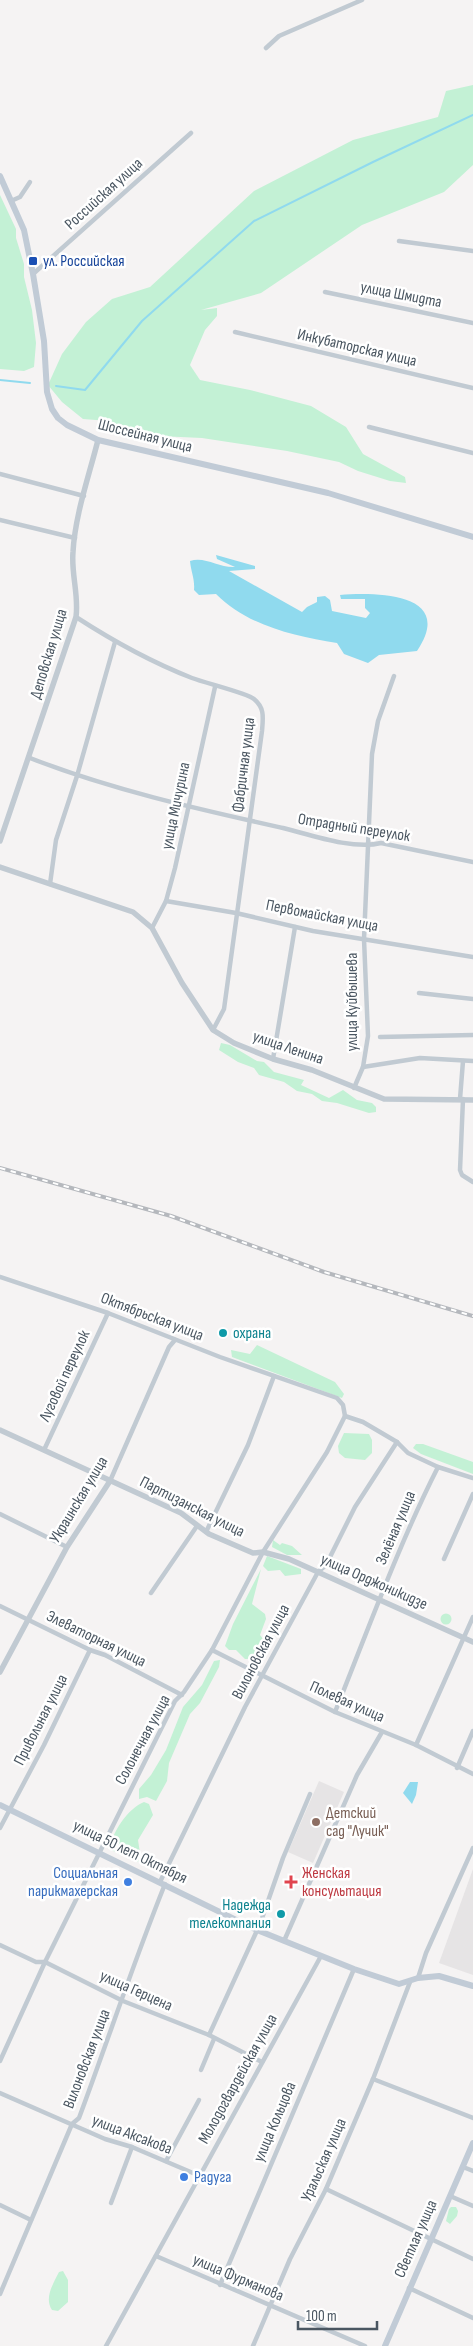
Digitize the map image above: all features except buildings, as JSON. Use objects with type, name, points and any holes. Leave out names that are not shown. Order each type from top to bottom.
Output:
[{"type":"main road","name":"Шоссейная улица","points":[[0,176],[24,230],[44,341],[47,392],[52,409],[58,418],[67,425],[98,440],[328,494],[473,537]]},
{"type":"main road","name":"улица 50 лет Октября","points":[[0,1805],[258,1930],[354,1969],[388,1982],[400,1984],[418,1978],[439,1976],[473,1986]]},
{"type":"main road","name":"Светлая улица","points":[[385,2346],[473,2143]]},
{"type":"street","points":[[266,48],[279,36],[362,0]]},
{"type":"street","name":"Российская улица","points":[[33,274],[191,133]]},
{"type":"street","points":[[11,201],[20,197],[30,182]]},
{"type":"street","points":[[399,241],[473,251]]},
{"type":"street","name":"улица Шмидта","points":[[325,292],[473,323]]},
{"type":"street","name":"Инкубаторская улица","points":[[235,332],[473,388]]},
{"type":"street","points":[[369,427],[473,453]]},
{"type":"street","name":"Деповская улица","points":[[0,841],[30,758],[76,617],[78,605],[73,559],[75,538],[98,440]]},
{"type":"street","points":[[0,474],[84,496]]},
{"type":"street","points":[[0,520],[75,538]]},
{"type":"street","name":"Фабричная улица","points":[[76,617],[115,642],[215,687],[252,698],[261,706],[263,724],[224,1009],[213,1030]]},
{"type":"street","points":[[50,884],[56,840],[77,776],[115,642]]},
{"type":"street","name":"улица Куйбышева","points":[[354,1088],[363,1067],[368,1036],[364,939],[372,754],[378,721],[394,676]]},
{"type":"street","name":"улица Мичурина","points":[[152,928],[166,901],[175,868],[215,687]]},
{"type":"street","name":"Отрадный переулок","points":[[30,758],[77,776],[188,807],[369,846],[380,843],[473,862]]},
{"type":"street","points":[[0,866],[133,912],[152,928]]},
{"type":"street","name":"Первомайская улица","points":[[166,901],[236,912],[295,927],[473,957]]},
{"type":"street","points":[[273,1059],[295,927]]},
{"type":"street","name":"улица Ленина","points":[[152,928],[182,983],[213,1030],[234,1043],[273,1059],[312,1070],[354,1088],[384,1098],[473,1100]]},
{"type":"street","points":[[419,993],[473,999]]},
{"type":"street","points":[[380,1037],[473,1035]]},
{"type":"street","points":[[363,1067],[420,1058],[473,1061]]},
{"type":"street","points":[[462,1061],[460,1170],[462,1175],[473,1182]]},
{"type":"street","name":"Октябрьская улица","points":[[0,1277],[108,1313],[220,1357],[337,1398],[343,1405],[345,1416]]},
{"type":"street","name":"Луговой переулок","points":[[44,1450],[108,1313]]},
{"type":"street","name":"Украинская улица","points":[[0,1672],[67,1547],[110,1481],[169,1347],[176,1340]]},
{"type":"street","points":[[206,1532],[248,1445],[274,1376]]},
{"type":"street","points":[[345,1416],[362,1422],[397,1442],[408,1453],[438,1467],[473,1478]]},
{"type":"street","name":"Солонечная улица","points":[[0,2061],[45,1962],[175,1701],[182,1695],[212,1650],[263,1552],[327,1452],[345,1416]]},
{"type":"street","name":"Партизанская улица","points":[[0,1430],[181,1513],[206,1532],[253,1553],[263,1552]]},
{"type":"street","name":"Вилоновская улица","points":[[0,2294],[2,2285],[72,2124],[79,2118],[123,2001],[141,1943],[163,1883],[262,1676],[318,1572],[326,1565],[355,1507],[397,1442]]},
{"type":"street","name":"Зелёная улица","points":[[335,1712],[379,1600],[422,1498],[438,1467]]},
{"type":"street","points":[[444,1559],[473,1494]]},
{"type":"street","points":[[0,1514],[67,1547]]},
{"type":"street","points":[[152,1593],[198,1526]]},
{"type":"street","name":"улица Орджоникидзе","points":[[263,1552],[289,1559],[473,1642]]},
{"type":"street","name":"Элеваторная улица","points":[[0,1606],[90,1650],[105,1655],[182,1695]]},
{"type":"street","points":[[416,1745],[465,1638],[473,1616]]},
{"type":"street","name":"Привольная улица","points":[[0,1828],[90,1650]]},
{"type":"street","name":"Полевая улица","points":[[212,1650],[335,1712],[416,1745],[457,1768],[473,1774]]},
{"type":"street","points":[[457,1768],[473,1731]]},
{"type":"street","points":[[284,1941],[357,1775],[382,1732]]},
{"type":"street","points":[[209,2035],[258,1930],[310,1794]]},
{"type":"street","points":[[418,1978],[426,1953],[473,1848]]},
{"type":"street","name":"улица Герцена","points":[[0,1945],[36,1962],[45,1962],[123,2001],[209,2035],[262,2062]]},
{"type":"street","name":"Молодогвардейская улица","points":[[106,2346],[321,1956]]},
{"type":"street","name":"улица Кольцова","points":[[220,2285],[354,1969]]},
{"type":"street","name":"Уральская улица","points":[[253,2346],[290,2259],[326,2189],[373,2079],[410,1982]]},
{"type":"street","points":[[201,2070],[214,2039]]},
{"type":"street","points":[[373,2079],[473,2118]]},
{"type":"street","name":"улица Аксакова","points":[[0,2093],[105,2139],[132,2147],[200,2176]]},
{"type":"street","points":[[166,2161],[199,2100]]},
{"type":"street","points":[[111,2203],[132,2147]]},
{"type":"street","points":[[463,2167],[473,2172]]},
{"type":"street","points":[[326,2189],[473,2259]]},
{"type":"street","points":[[450,2196],[473,2206]]},
{"type":"street","points":[[0,2205],[31,2220]]},
{"type":"street","name":"улица Фурманова","points":[[156,2256],[365,2346]]},
{"type":"street","points":[[409,2288],[473,2318]]},
{"type":"shaded area","name":"Детский сад \"Лучик\"","points":[[319,1781],[344,1792],[313,1863],[288,1852]]},
{"type":"shaded area","points":[[473,1869],[473,1975],[439,1963]]},
{"type":"green space","points":[[473,85],[473,165],[444,192],[362,225],[261,293],[201,310],[217,308],[217,316],[205,330],[190,365],[200,380],[250,390],[311,406],[346,427],[363,454],[405,477],[406,483],[390,481],[358,471],[339,462],[287,451],[202,438],[137,435],[109,421],[83,419],[62,402],[48,385],[62,354],[86,322],[112,299],[150,287],[254,191],[353,140],[438,117],[446,91]]},
{"type":"green space","points":[[0,195],[16,229],[16,238],[24,264],[24,277],[32,310],[36,343],[34,367],[24,371],[0,369]]},
{"type":"green space","points":[[221,1043],[230,1045],[257,1061],[264,1062],[274,1072],[304,1080],[301,1085],[329,1098],[343,1090],[357,1100],[372,1103],[376,1107],[376,1112],[369,1113],[337,1103],[322,1101],[312,1094],[297,1091],[284,1082],[259,1075],[254,1068],[238,1062],[219,1050]]},
{"type":"green space","points":[[257,1345],[335,1382],[344,1394],[342,1398],[232,1357],[231,1350],[250,1354]]},
{"type":"green space","points":[[344,1433],[369,1434],[372,1440],[372,1453],[365,1460],[345,1458],[339,1453],[338,1446]]},
{"type":"green space","points":[[416,1444],[423,1444],[473,1462],[473,1474],[421,1454],[413,1448]]},
{"type":"green space","points":[[273,1540],[280,1545],[282,1543],[292,1546],[302,1555],[287,1555],[272,1547]]},
{"type":"green space","points":[[267,1556],[301,1569],[301,1574],[285,1576],[280,1570],[268,1571],[263,1566]]},
{"type":"green space","points":[[261,1569],[252,1604],[265,1614],[266,1619],[260,1635],[264,1640],[254,1659],[245,1659],[236,1650],[229,1650],[225,1646],[233,1624]]},
{"type":"green space","points":[[446,1613],[452,1619],[446,1625],[440,1619]]},
{"type":"green space","points":[[220,1660],[219,1667],[200,1703],[190,1714],[169,1763],[167,1781],[156,1801],[147,1797],[139,1799],[139,1789],[151,1775],[166,1750],[183,1707],[202,1685],[214,1661]]},
{"type":"green space","points":[[144,1802],[149,1804],[153,1815],[138,1840],[141,1860],[137,1862],[109,1849],[114,1835],[127,1815]]},
{"type":"green space","points":[[451,2207],[456,2207],[458,2211],[457,2216],[450,2224],[446,2221]]},
{"type":"green space","points":[[63,2271],[68,2280],[68,2302],[58,2311],[52,2310],[49,2301],[50,2291],[59,2272]]},
{"type":"water","points":[[216,555],[255,566],[255,569],[229,571],[302,612],[317,602],[317,597],[325,596],[330,600],[332,611],[366,618],[370,613],[365,608],[365,599],[341,599],[340,595],[373,594],[391,596],[407,600],[420,607],[427,617],[426,632],[417,651],[379,655],[368,663],[344,654],[337,643],[304,637],[272,628],[242,614],[216,594],[199,595],[194,590],[190,561],[201,560],[235,567],[217,559]]},
{"type":"water","points":[[410,1782],[418,1782],[412,1804],[403,1793]]},
{"type":"waterway","points":[[56,386],[85,390],[142,321],[254,221],[473,115]]},
{"type":"waterway","points":[[0,380],[30,383]]},
{"type":"railway","points":[[0,1168],[171,1216],[324,1272],[473,1316]]},
{"type":"place","name":"ул. Российская","points":[[33,261]]},
{"type":"place","name":"охрана","points":[[223,1333]]},
{"type":"place","name":"Детский сад \"Лучик\"","points":[[316,1822]]},
{"type":"place","name":"Социальная парикмахерская","points":[[128,1882]]},
{"type":"place","name":"Женская консультация","points":[[291,1882]]},
{"type":"place","name":"Надежда телекомпания","points":[[281,1914]]},
{"type":"place","name":"Радуга","points":[[184,2177]]}]
